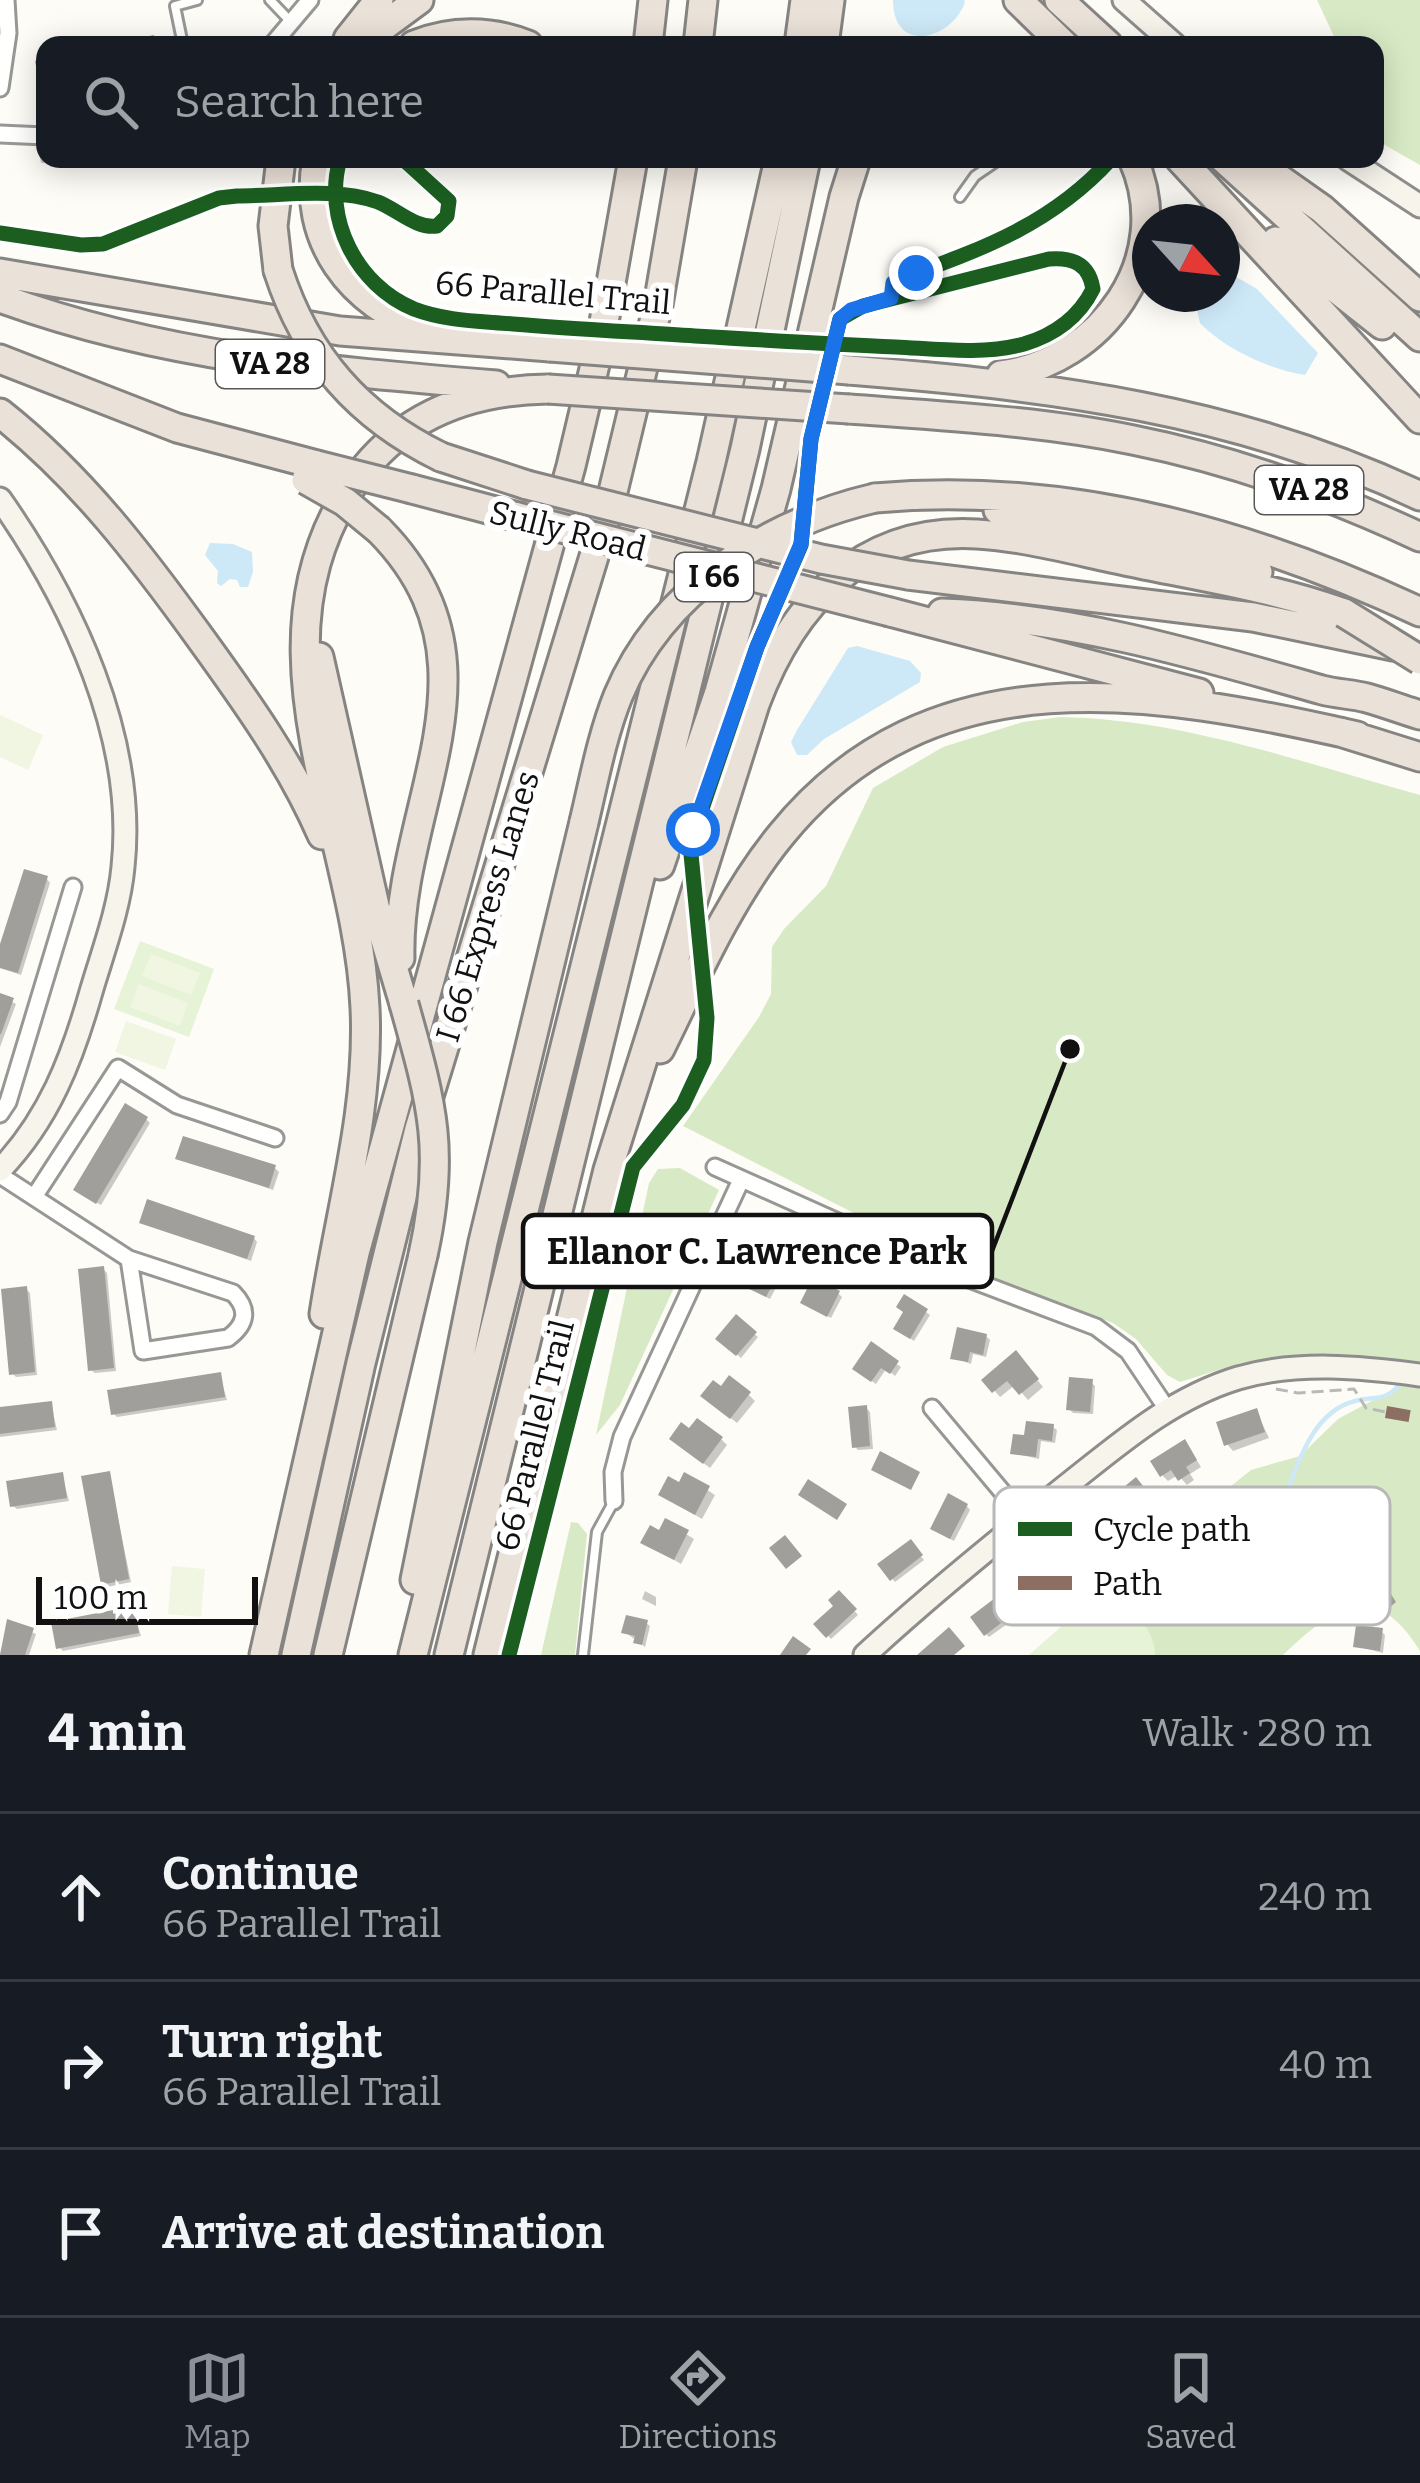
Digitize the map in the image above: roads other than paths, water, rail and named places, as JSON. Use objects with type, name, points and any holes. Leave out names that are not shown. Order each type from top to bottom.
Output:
[{"type":"highway","points":[[351,36],[379,0]]},
{"type":"highway","points":[[370,36],[419,0]]},
{"type":"highway","points":[[649,36],[653,0]]},
{"type":"highway","points":[[699,36],[704,0]]},
{"type":"highway","points":[[800,36],[805,0]]},
{"type":"highway","points":[[825,36],[830,0]]},
{"type":"highway","points":[[1018,0],[1055,36]]},
{"type":"highway","points":[[1058,0],[1098,36]]},
{"type":"highway","points":[[444,36],[488,36]]},
{"type":"highway","points":[[280,168],[273,226],[278,270],[296,320],[333,378],[380,421],[441,457],[527,485],[821,559],[1025,592],[1253,617],[1420,657]]},
{"type":"highway","points":[[316,168],[314,206],[323,242],[354,288],[398,320],[489,344]]},
{"type":"highway","points":[[612,168],[614,270]]},
{"type":"highway","points":[[264,1655],[355,1253],[571,466],[631,168]]},
{"type":"highway","name":"I 66 Express Lanes","points":[[296,1655],[419,1130],[610,504],[658,305],[681,168]]},
{"type":"highway","points":[[413,1655],[716,440],[777,168]]},
{"type":"highway","name":"I 66","points":[[448,1655],[763,373],[804,168]]},
{"type":"highway","points":[[612,993],[719,692],[776,489],[853,168]]},
{"type":"highway","points":[[957,379],[1038,368],[1084,344],[1102,328],[1130,287],[1144,241],[1143,191],[1136,168]]},
{"type":"highway","points":[[1189,168],[1420,419]]},
{"type":"highway","points":[[1234,168],[1420,337]]},
{"type":"highway","points":[[1265,168],[1322,209],[1420,297]]},
{"type":"highway","points":[[1216,194],[1420,354]]},
{"type":"highway","points":[[0,273],[340,331],[957,379],[1095,395],[1186,414],[1302,448],[1420,496]]},
{"type":"highway","name":"VA 28","points":[[0,298],[122,337],[234,359],[548,389],[970,418],[1152,444],[1273,477],[1420,537]]},
{"type":"highway","name":"Sully Road","points":[[0,359],[177,428],[311,472],[412,489],[1357,736],[1420,757]]},
{"type":"highway","points":[[296,1504],[362,1078],[365,1008],[351,912],[311,729],[304,665],[315,571],[340,506],[382,448],[410,426],[442,407],[476,396],[548,389]]},
{"type":"highway","points":[[0,413],[100,506],[228,676],[312,812],[351,912]]},
{"type":"highway","points":[[311,472],[380,530],[405,558],[432,606],[441,636],[446,680],[442,727],[392,938]]},
{"type":"highway","points":[[400,1655],[483,1242],[584,822],[619,693],[668,616],[708,579],[773,534],[820,512],[874,498],[979,494],[1136,513],[1259,547],[1420,612]]},
{"type":"highway","points":[[874,498],[1001,511],[1177,549],[1344,614],[1420,657]]},
{"type":"highway","points":[[328,1655],[423,1255],[437,1154],[392,938],[318,653],[321,585],[340,506]]},
{"type":"highway","points":[[488,1655],[602,1198],[754,704],[790,626],[842,573],[889,548],[927,537],[975,533],[1273,585]]},
{"type":"highway","points":[[1025,592],[1108,611],[1420,716]]},
{"type":"highway","points":[[890,612],[986,615],[1040,623],[1214,659],[1334,694],[1364,697]]},
{"type":"highway","points":[[602,1198],[655,1058],[758,866],[814,798],[871,754],[949,718],[1014,700],[1049,697],[1199,706],[1357,736]]},
{"type":"highway","points":[[428,1655],[562,1114],[586,956]]},
{"type":"street","points":[[0,88],[8,33],[6,0]]},
{"type":"street","points":[[280,36],[310,0]]},
{"type":"street","points":[[1124,0],[1165,36]]},
{"type":"street","points":[[0,134],[36,136]]},
{"type":"street","points":[[1362,168],[1420,206]]},
{"type":"street","points":[[3,508],[53,584],[97,685],[118,768],[125,841],[116,907],[65,1074],[43,1116],[0,1173],[129,1259],[233,1293],[244,1304],[240,1330],[229,1338],[143,1351],[129,1259]]},
{"type":"street","points":[[0,1114],[8,1102],[73,886]]},
{"type":"street","points":[[34,1197],[118,1068],[177,1105],[275,1138]]},
{"type":"street","points":[[715,1167],[943,1269],[1096,1327],[1128,1352],[1166,1409]]},
{"type":"street","points":[[614,1501],[613,1472],[622,1437],[741,1180]]},
{"type":"street","points":[[1066,1487],[1166,1409],[1216,1386],[1281,1370],[1420,1375]]},
{"type":"street","points":[[932,1408],[998,1487]]},
{"type":"street","points":[[865,1655],[994,1545]]},
{"type":"lane","points":[[181,36],[175,6],[196,0]]},
{"type":"lane","points":[[270,0],[292,23]]},
{"type":"lane","points":[[960,197],[987,168]]},
{"type":"lane","points":[[584,1655],[597,1532],[614,1501]]},
{"type":"water","points":[[893,0],[965,2],[948,25],[924,36],[902,29]]},
{"type":"water","points":[[1240,279],[1257,289],[1318,353],[1305,375],[1249,357],[1200,323],[1197,312],[1240,312]]},
{"type":"water","points":[[210,543],[233,544],[252,552],[248,587],[230,579],[221,586],[217,583],[218,571],[205,555]]},
{"type":"water","points":[[857,646],[910,661],[921,673],[920,682],[824,739],[807,755],[797,755],[791,742],[797,730],[848,648]]},
{"type":"waterway","points":[[1289,1487],[1308,1442],[1327,1416],[1355,1401],[1384,1396],[1399,1385]]},
{"type":"place","name":"Ellanor C. Lawrence Park","points":[[1070,1049]]}]
